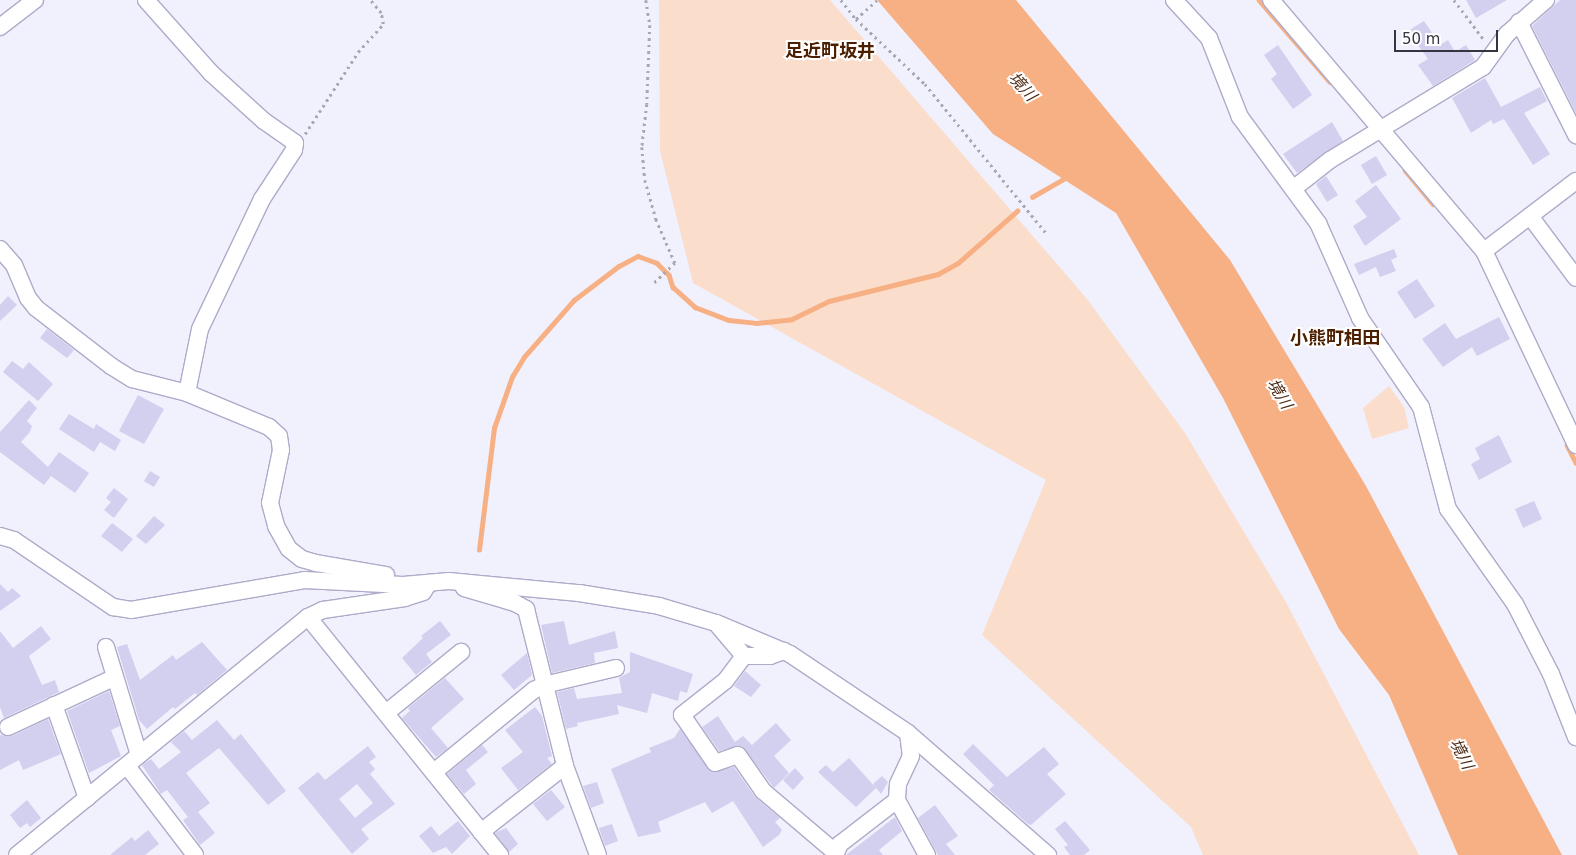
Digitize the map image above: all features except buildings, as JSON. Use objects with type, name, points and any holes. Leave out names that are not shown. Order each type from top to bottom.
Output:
[{"type":"street","points":[[0,28],[36,0]]},
{"type":"street","points":[[146,0],[212,73],[264,121],[294,143],[294,150],[262,199],[200,329],[187,393]]},
{"type":"street","points":[[1175,0],[1209,38],[1232,102],[1318,223],[1360,318],[1421,407],[1448,509],[1515,604],[1551,674],[1576,737]]},
{"type":"street","points":[[1272,0],[1376,132],[1484,251],[1576,445]]},
{"type":"street","points":[[1293,189],[1376,132],[1483,67],[1493,52],[1519,22],[1546,0]]},
{"type":"street","points":[[1519,22],[1576,135]]},
{"type":"street","points":[[1484,251],[1576,181]]},
{"type":"street","points":[[1530,216],[1576,278]]},
{"type":"street","points":[[0,249],[14,265],[28,298],[36,308],[111,366],[132,379],[187,393],[269,427],[279,436],[282,450],[270,503],[276,526],[289,549],[302,559],[389,576],[403,585]]},
{"type":"street","points":[[0,536],[14,540],[113,607],[131,610],[304,580],[403,585],[449,581],[588,595],[659,606],[716,623],[784,651],[908,733],[1048,855]]},
{"type":"street","points":[[449,581],[526,610],[565,766],[598,855]]},
{"type":"street","points":[[17,855],[308,618],[322,610],[406,598],[423,592],[430,582]]},
{"type":"street","points":[[308,618],[500,855]]},
{"type":"street","points":[[716,623],[744,656],[770,656],[784,651]]},
{"type":"street","points":[[106,647],[115,677],[133,761],[196,855]]},
{"type":"street","points":[[386,713],[461,652]]},
{"type":"street","points":[[744,656],[725,681],[682,715],[715,763],[738,755],[763,791],[835,854],[840,844],[897,800]]},
{"type":"street","points":[[434,772],[544,685],[616,668]]},
{"type":"street","points":[[8,727],[115,677]]},
{"type":"street","points":[[54,705],[87,798]]},
{"type":"street","points":[[908,733],[911,756],[898,784],[897,800],[927,855]]},
{"type":"street","points":[[481,832],[565,766]]},
{"type":"path","points":[[294,143],[303,137],[358,52],[382,24],[381,13],[370,0]]},
{"type":"path","points":[[646,0],[650,25],[647,104],[642,147],[645,180],[656,219],[675,262],[654,283]]},
{"type":"path","points":[[841,0],[856,19],[925,84],[1047,234]]},
{"type":"path","points":[[856,19],[877,0]]},
{"type":"path","points":[[1454,0],[1493,52]]},
{"type":"shaded area","points":[[659,0],[830,0],[1087,299],[1185,433],[1287,604],[1419,855],[1203,855],[1191,827],[982,635],[1046,480],[693,283],[660,151]]},
{"type":"shaded area","points":[[1389,386],[1404,407],[1409,428],[1372,439],[1363,408]]},
{"type":"water","name":"境川","points":[[877,0],[1016,0],[1230,260],[1366,486],[1562,855],[1458,855],[1389,695],[1339,629],[1223,398],[1116,213],[993,134]]},
{"type":"waterway","points":[[1259,0],[1330,82]]},
{"type":"waterway","points":[[1405,170],[1433,204]]},
{"type":"waterway","points":[[1032,197],[1067,177]]},
{"type":"waterway","points":[[479,550],[494,428],[512,377],[524,357],[574,300],[619,266],[638,256],[657,263],[669,275],[673,287],[695,307],[729,320],[756,323],[792,319],[829,301],[938,274],[958,263],[1017,211]]},
{"type":"waterway","points":[[1567,445],[1576,463]]},
{"type":"district","name":"足近町坂井","points":[[830,51]]},
{"type":"district","name":"小熊町相田","points":[[1335,338]]}]
